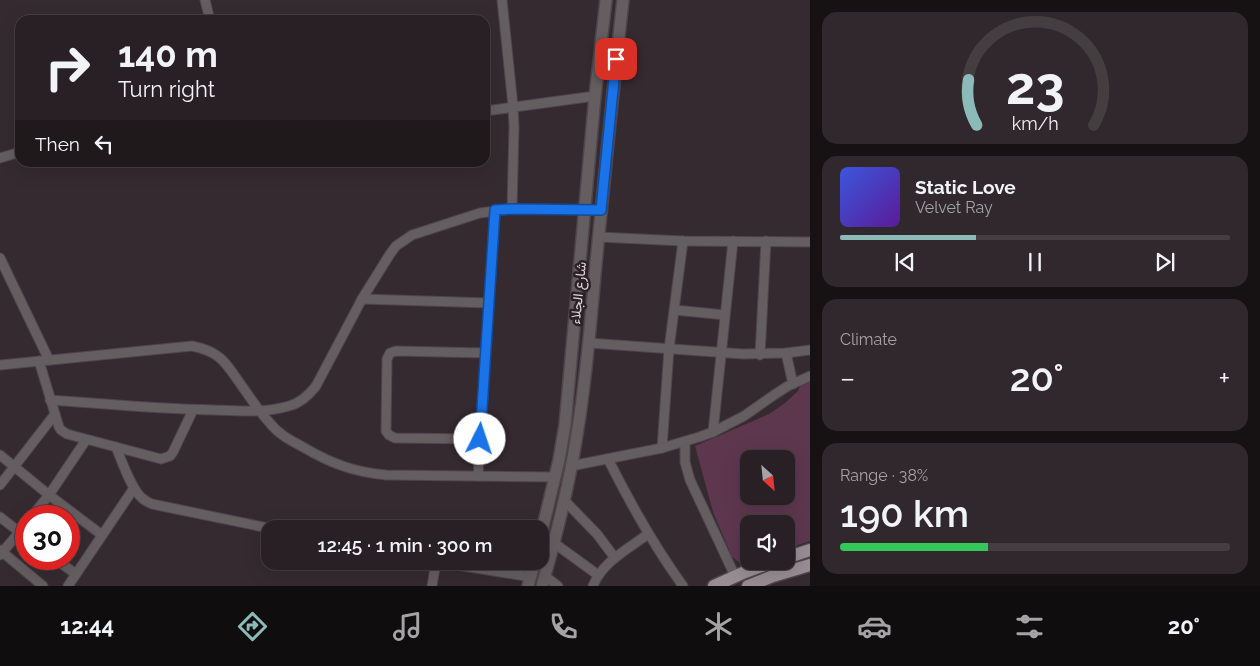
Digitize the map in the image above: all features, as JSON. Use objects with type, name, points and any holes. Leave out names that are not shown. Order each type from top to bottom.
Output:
[{"type":"main road","points":[[795,555],[807,551]]},
{"type":"main road","points":[[748,586],[810,565]]},
{"type":"main road","points":[[714,586],[751,570]]},
{"type":"street","points":[[205,0],[209,15]]},
{"type":"street","points":[[502,0],[514,106],[512,209]]},
{"type":"street","name":"شارع الجلاء","points":[[545,520],[568,407],[595,96],[606,0]]},
{"type":"street","name":"شارع الجلاء","points":[[544,581],[572,466],[581,409],[612,98],[624,0]]},
{"type":"street","points":[[490,110],[595,96]]},
{"type":"street","points":[[0,158],[15,154]]},
{"type":"street","points":[[50,400],[193,410],[260,412],[290,406],[310,394],[320,380],[362,299],[390,254],[404,240],[422,231],[495,210],[601,210]]},
{"type":"street","points":[[478,476],[495,210]]},
{"type":"street","points":[[599,237],[683,241],[810,242]]},
{"type":"street","points":[[662,448],[670,349],[683,241]]},
{"type":"street","points":[[712,432],[733,241]]},
{"type":"street","points":[[760,354],[766,241]]},
{"type":"street","points":[[0,258],[49,360]]},
{"type":"street","points":[[362,299],[489,303]]},
{"type":"street","points":[[674,310],[725,315]]},
{"type":"street","points":[[588,343],[760,354],[810,350]]},
{"type":"street","points":[[0,364],[192,346],[202,348],[212,352],[228,366],[260,412],[284,437],[322,458],[346,468],[386,475],[555,477]]},
{"type":"street","points":[[480,439],[395,438],[390,435],[386,430],[387,359],[390,354],[396,351],[486,352]]},
{"type":"street","points":[[786,353],[793,384]]},
{"type":"street","points":[[39,361],[59,427],[67,434],[162,459],[173,452],[193,410]]},
{"type":"street","points":[[572,466],[662,448],[712,432],[744,416],[774,395],[810,376]]},
{"type":"street","points":[[0,485],[55,414]]},
{"type":"street","points":[[41,505],[86,440]]},
{"type":"street","points":[[685,442],[685,462],[690,480],[735,576]]},
{"type":"street","points":[[116,448],[134,488],[141,498],[152,504],[261,526]]},
{"type":"street","points":[[0,455],[102,535]]},
{"type":"street","points":[[608,459],[648,534],[683,586]]},
{"type":"street","points":[[68,586],[134,488]]},
{"type":"street","points":[[564,500],[597,534],[615,558]]},
{"type":"street","points":[[0,517],[15,529]]},
{"type":"street","points":[[593,586],[598,575],[606,566],[648,534]]},
{"type":"street","points":[[15,542],[1,553],[43,586]]},
{"type":"street","points":[[554,543],[598,575]]},
{"type":"street","points":[[807,551],[810,565]]},
{"type":"street","points":[[70,570],[76,574]]},
{"type":"street","points":[[432,586],[433,570]]},
{"type":"street","points":[[474,570],[530,581]]},
{"type":"street","points":[[544,581],[558,586]]},
{"type":"shaded area","points":[[810,378],[810,541],[795,546],[795,515],[740,515],[740,563],[732,557],[713,512],[695,446],[769,414],[798,391],[801,384]]},
{"type":"route","points":[[480,439],[495,210],[601,210],[616,59]]}]
